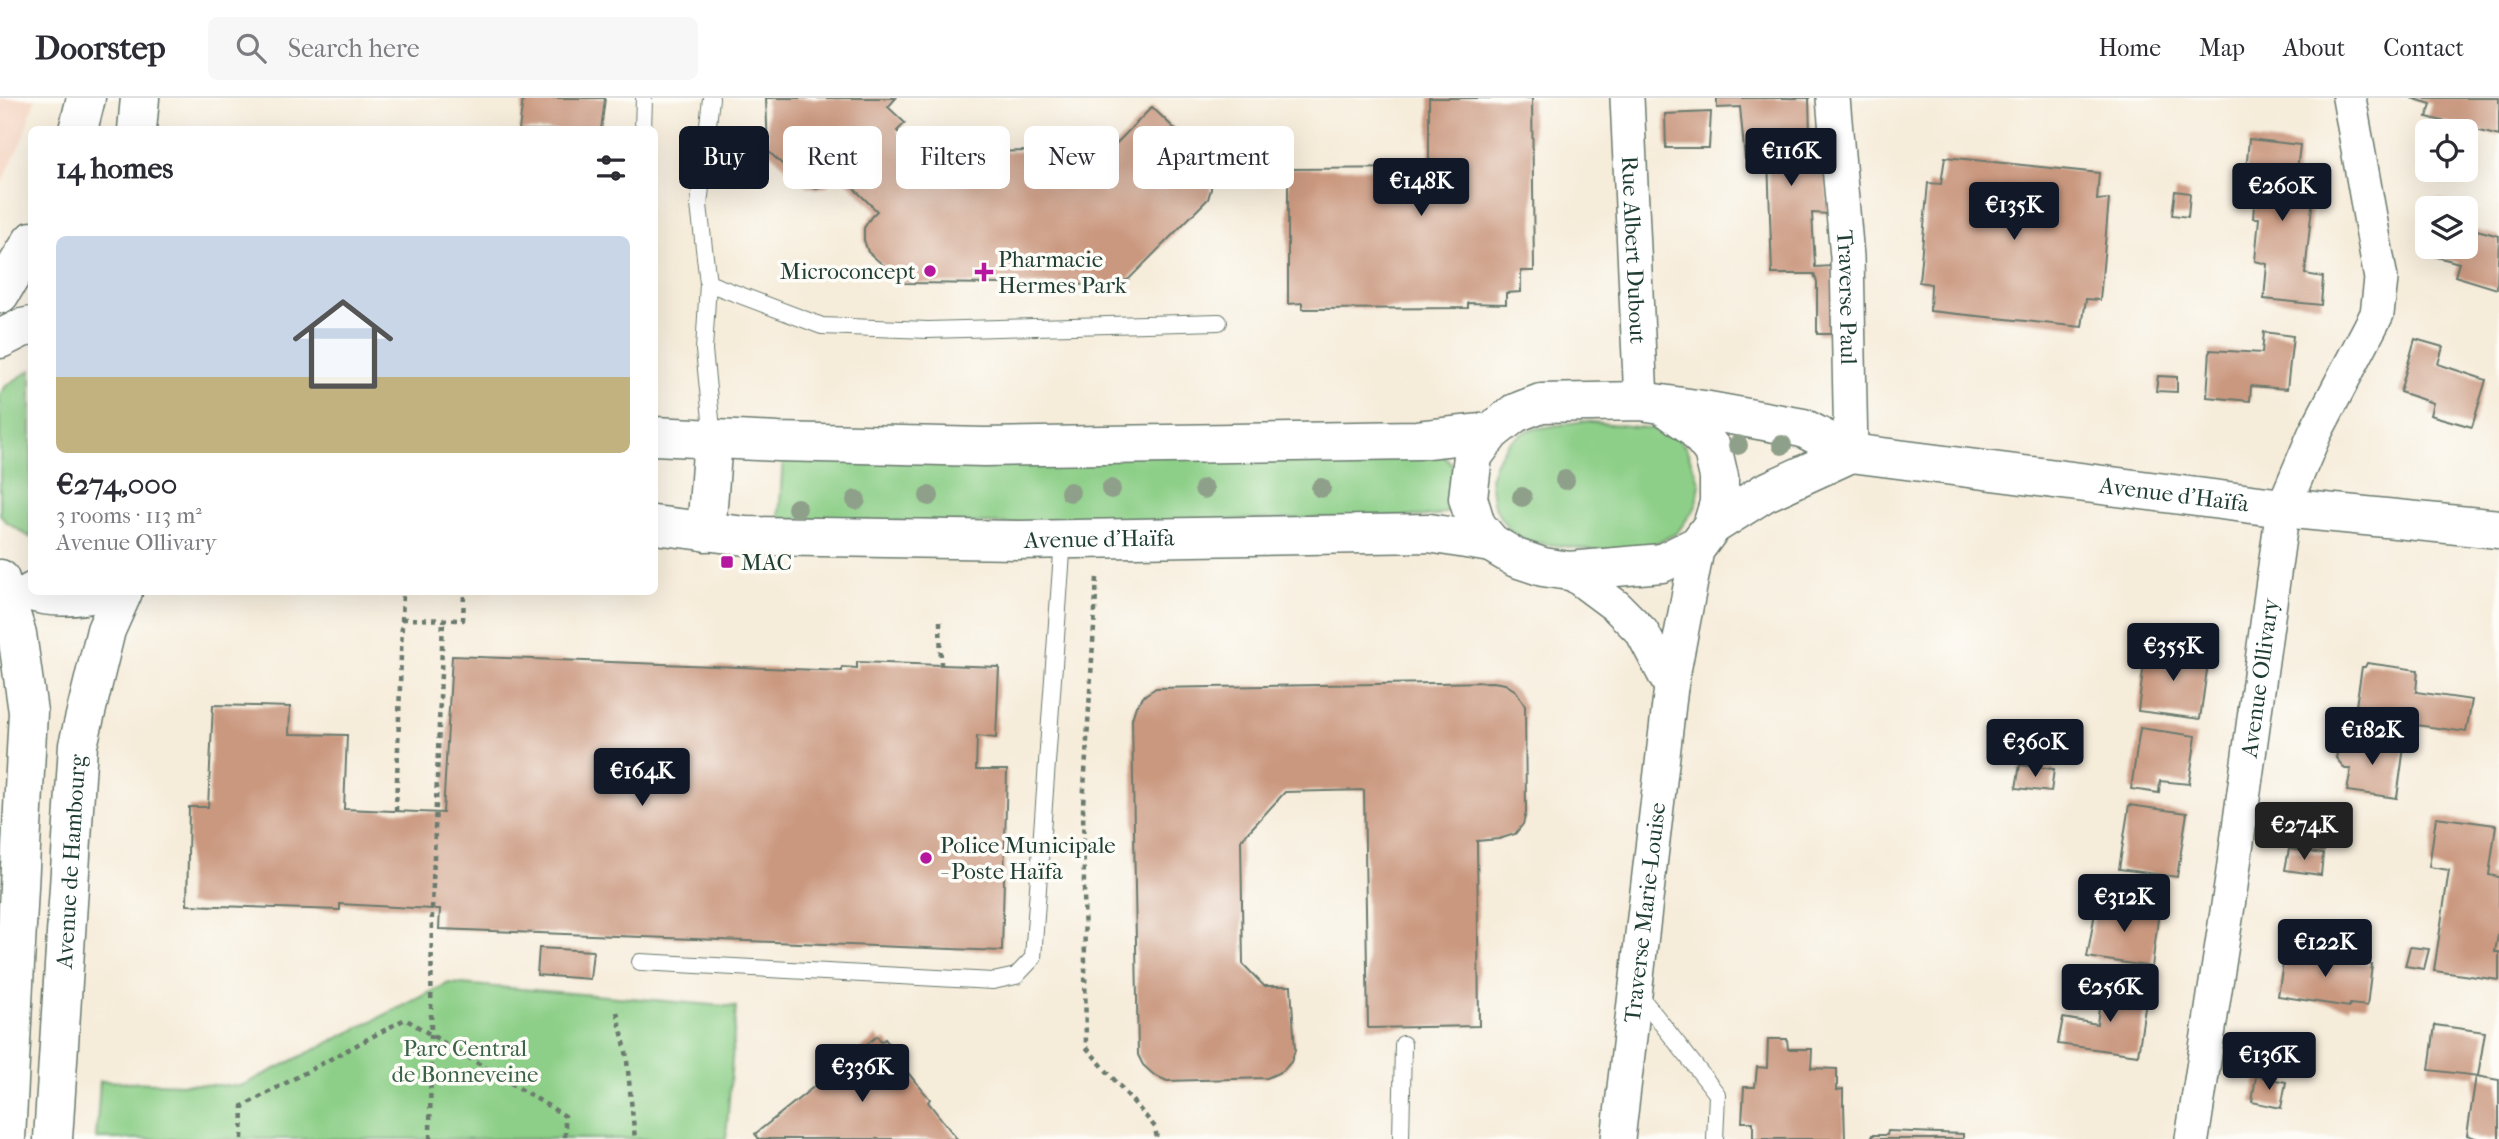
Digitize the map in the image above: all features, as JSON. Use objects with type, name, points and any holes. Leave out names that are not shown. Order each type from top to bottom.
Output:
[{"type":"street","points":[[79,126],[86,98]]},
{"type":"street","points":[[137,126],[140,98]]},
{"type":"street","name":"Rue Albert Dubout","points":[[1627,98],[1652,403]]},
{"type":"street","name":"Traverse Paul","points":[[1833,98],[1847,257],[1851,453]]},
{"type":"street","name":"Avenue Ollivary","points":[[2192,1139],[2231,886],[2283,508],[2315,433],[2377,314],[2381,279],[2349,98]]},
{"type":"street","points":[[0,294],[28,248]]},
{"type":"street","points":[[0,339],[28,326]]},
{"type":"street","points":[[1705,535],[1719,503],[1719,477],[1713,451],[1694,426],[1652,403],[1541,403],[1515,413],[1491,432],[1473,456],[1468,498],[1476,525],[1491,543],[1516,558],[1543,567],[1569,571],[1662,564],[1705,535],[1764,493],[1851,453]]},
{"type":"street","name":"Avenue d'Haïfa","points":[[1652,403],[1802,428],[1851,453],[2283,508],[2499,529]]},
{"type":"street","points":[[658,436],[984,447],[1417,440],[1491,432]]},
{"type":"street","points":[[706,532],[713,439]]},
{"type":"street","name":"Avenue d'Haïfa","points":[[658,526],[746,536],[1063,539],[1429,533],[1491,543]]},
{"type":"street","name":"Traverse Marie-Louise","points":[[1618,1139],[1671,687],[1705,535]]},
{"type":"street","points":[[1569,571],[1616,606],[1642,632],[1671,687]]},
{"type":"street","points":[[0,579],[28,590]]},
{"type":"street","points":[[0,579],[17,634],[28,712],[6,1020],[6,1139]]},
{"type":"street","points":[[41,595],[88,595]]},
{"type":"street","name":"Avenue de Hambourg","points":[[52,1139],[78,745],[106,630],[122,595]]},
{"type":"lane","points":[[643,126],[644,98]]},
{"type":"lane","points":[[711,98],[699,205],[708,283],[704,350],[713,439]]},
{"type":"lane","points":[[708,283],[822,326],[928,330],[1219,322]]},
{"type":"lane","points":[[640,962],[993,981],[1016,976],[1033,958],[1063,539]]},
{"type":"lane","points":[[1635,990],[1717,1094],[1716,1139]]},
{"type":"lane","points":[[1401,1139],[1404,1044]]},
{"type":"path","points":[[1100,538],[1083,805],[1086,1047],[1155,1127],[1157,1139]]},
{"type":"path","points":[[396,811],[403,595]]},
{"type":"path","points":[[402,619],[463,621],[464,595]]},
{"type":"path","points":[[430,1139],[432,909],[443,620]]},
{"type":"path","points":[[940,621],[941,664]]},
{"type":"path","points":[[617,1012],[626,1051],[635,1139]]},
{"type":"path","points":[[242,1139],[243,1106],[405,1019],[565,1116],[565,1139]]},
{"type":"shaded area","points":[[0,98],[35,98],[23,138],[0,186]]},
{"type":"green space","points":[[28,372],[28,536],[5,521],[0,514],[0,394],[7,385]]},
{"type":"green space","points":[[1584,421],[1655,429],[1676,436],[1686,448],[1700,484],[1696,506],[1677,533],[1645,549],[1594,550],[1530,542],[1511,532],[1493,502],[1490,478],[1508,443],[1528,430]]},
{"type":"green space","points":[[1440,452],[1453,465],[1451,511],[1435,516],[1018,524],[779,519],[783,457]]},
{"type":"green space","name":"Parc Central de Bonneveine","points":[[449,983],[736,1007],[726,1139],[96,1139],[100,1081],[241,1086]]},
{"type":"building","points":[[523,98],[605,98],[602,126],[520,126]]},
{"type":"building","points":[[766,98],[896,98],[888,107],[905,123],[896,126],[896,189],[1010,189],[1010,152],[1024,151],[1024,189],[1119,189],[1119,141],[1133,126],[1133,189],[1211,189],[1208,199],[1129,279],[1115,285],[904,283],[868,252],[864,228],[877,211],[854,189],[882,189],[882,126],[783,126],[783,165],[769,152]]},
{"type":"building","points":[[1429,98],[1532,98],[1534,271],[1521,271],[1521,292],[1506,293],[1506,304],[1468,303],[1468,308],[1302,309],[1302,303],[1288,304],[1288,189],[1294,189],[1294,169],[1429,168]]},
{"type":"building","points":[[1717,98],[1809,98],[1810,134],[1823,133],[1829,214],[1812,213],[1815,267],[1832,266],[1837,334],[1817,334],[1817,282],[1814,274],[1772,274],[1768,158],[1745,159],[1740,107],[1717,108]]},
{"type":"building","points":[[2411,98],[2499,98],[2499,136],[2478,130],[2478,119],[2427,117],[2431,104]]},
{"type":"building","points":[[1152,107],[1172,126],[1133,126]]},
{"type":"building","points":[[1711,112],[1709,148],[1666,148],[1665,114]]},
{"type":"building","points":[[2249,139],[2300,145],[2294,195],[2313,196],[2305,274],[2323,277],[2321,305],[2264,299],[2267,264],[2255,261],[2259,218],[2253,218],[2256,183],[2245,182]]},
{"type":"building","points":[[1945,157],[2099,173],[2097,200],[2109,199],[2100,300],[2086,299],[2082,327],[1930,311],[1931,284],[1919,282],[1928,183],[1941,184]]},
{"type":"building","points":[[2175,191],[2190,193],[2188,217],[2172,215]]},
{"type":"building","points":[[2478,230],[2499,236],[2497,289],[2455,276],[2459,263],[2445,259],[2478,259]]},
{"type":"building","points":[[2264,332],[2293,336],[2287,389],[2251,386],[2250,401],[2207,397],[2210,350],[2262,353]]},
{"type":"building","points":[[2415,339],[2443,347],[2438,364],[2486,380],[2472,427],[2430,415],[2433,403],[2400,392]]},
{"type":"building","points":[[2158,376],[2177,377],[2177,392],[2156,391]]},
{"type":"building","points":[[2146,647],[2209,656],[2200,719],[2138,711]]},
{"type":"building","points":[[452,656],[842,671],[842,667],[857,668],[857,662],[999,667],[996,738],[977,736],[976,770],[1007,770],[1002,951],[439,929],[440,909],[340,904],[340,910],[187,905],[189,807],[208,807],[213,705],[290,707],[289,734],[347,735],[344,809],[443,813]]},
{"type":"building","points":[[2367,663],[2418,670],[2416,692],[2472,700],[2466,732],[2358,717],[2359,712],[2355,712],[2362,667]]},
{"type":"building","points":[[1493,682],[1505,684],[1516,691],[1525,706],[1526,813],[1523,824],[1515,834],[1477,841],[1479,1026],[1368,1028],[1364,790],[1285,792],[1241,840],[1243,964],[1264,986],[1291,986],[1295,1050],[1291,1062],[1283,1071],[1267,1078],[1167,1081],[1154,1075],[1143,1065],[1138,1055],[1132,719],[1136,706],[1145,695],[1156,688]]},
{"type":"building","points":[[2140,728],[2196,736],[2189,784],[2160,781],[2159,793],[2131,789]]},
{"type":"building","points":[[2340,740],[2404,747],[2397,798],[2347,791],[2351,769],[2345,769],[2336,758]]},
{"type":"building","points":[[2020,765],[2054,769],[2051,792],[2016,788]]},
{"type":"building","points":[[2129,805],[2187,813],[2177,877],[2119,869]]},
{"type":"building","points":[[2436,817],[2496,825],[2489,875],[2499,877],[2499,929],[2495,952],[2499,952],[2499,980],[2434,971],[2449,870],[2429,867]]},
{"type":"building","points":[[2293,826],[2327,830],[2324,851],[2289,847]]},
{"type":"building","points":[[2289,849],[2323,854],[2321,875],[2285,870]]},
{"type":"building","points":[[2097,902],[2159,911],[2152,967],[2087,957]]},
{"type":"building","points":[[2410,947],[2429,949],[2424,969],[2405,966]]},
{"type":"building","points":[[539,948],[593,951],[590,979],[537,975]]},
{"type":"building","points":[[2285,950],[2356,960],[2372,965],[2367,1006],[2350,1004],[2349,1007],[2278,996]]},
{"type":"building","points":[[2102,986],[2147,994],[2138,1055],[2058,1044],[2063,1018],[2097,1024]]},
{"type":"building","points":[[2435,1025],[2485,1032],[2478,1076],[2429,1070]]},
{"type":"building","points":[[877,1036],[881,1042],[885,1039],[906,1065],[903,1067],[930,1099],[928,1102],[957,1139],[759,1139],[755,1134]]},
{"type":"building","points":[[1768,1039],[1787,1039],[1788,1049],[1812,1049],[1811,1068],[1837,1069],[1837,1090],[1843,1089],[1845,1139],[1753,1139],[1753,1122],[1742,1122],[1744,1087],[1755,1087],[1757,1067],[1767,1068]]},
{"type":"building","points":[[2256,1076],[2286,1082],[2281,1108],[2252,1102]]},
{"type":"building","points":[[2476,1076],[2499,1080],[2499,1139],[2478,1139],[2467,1135]]},
{"type":"building","points":[[1888,1131],[1963,1134],[1963,1139],[1872,1139],[1872,1135],[1887,1135]]},
{"type":"place","name":"Microconcept","points":[[930,271]]},
{"type":"place","name":"Pharmacie Hermes Park","points":[[984,272]]},
{"type":"place","name":"MAC","points":[[727,562]]},
{"type":"place","name":"Police Municipale - Poste Haïfa","points":[[926,858]]}]
